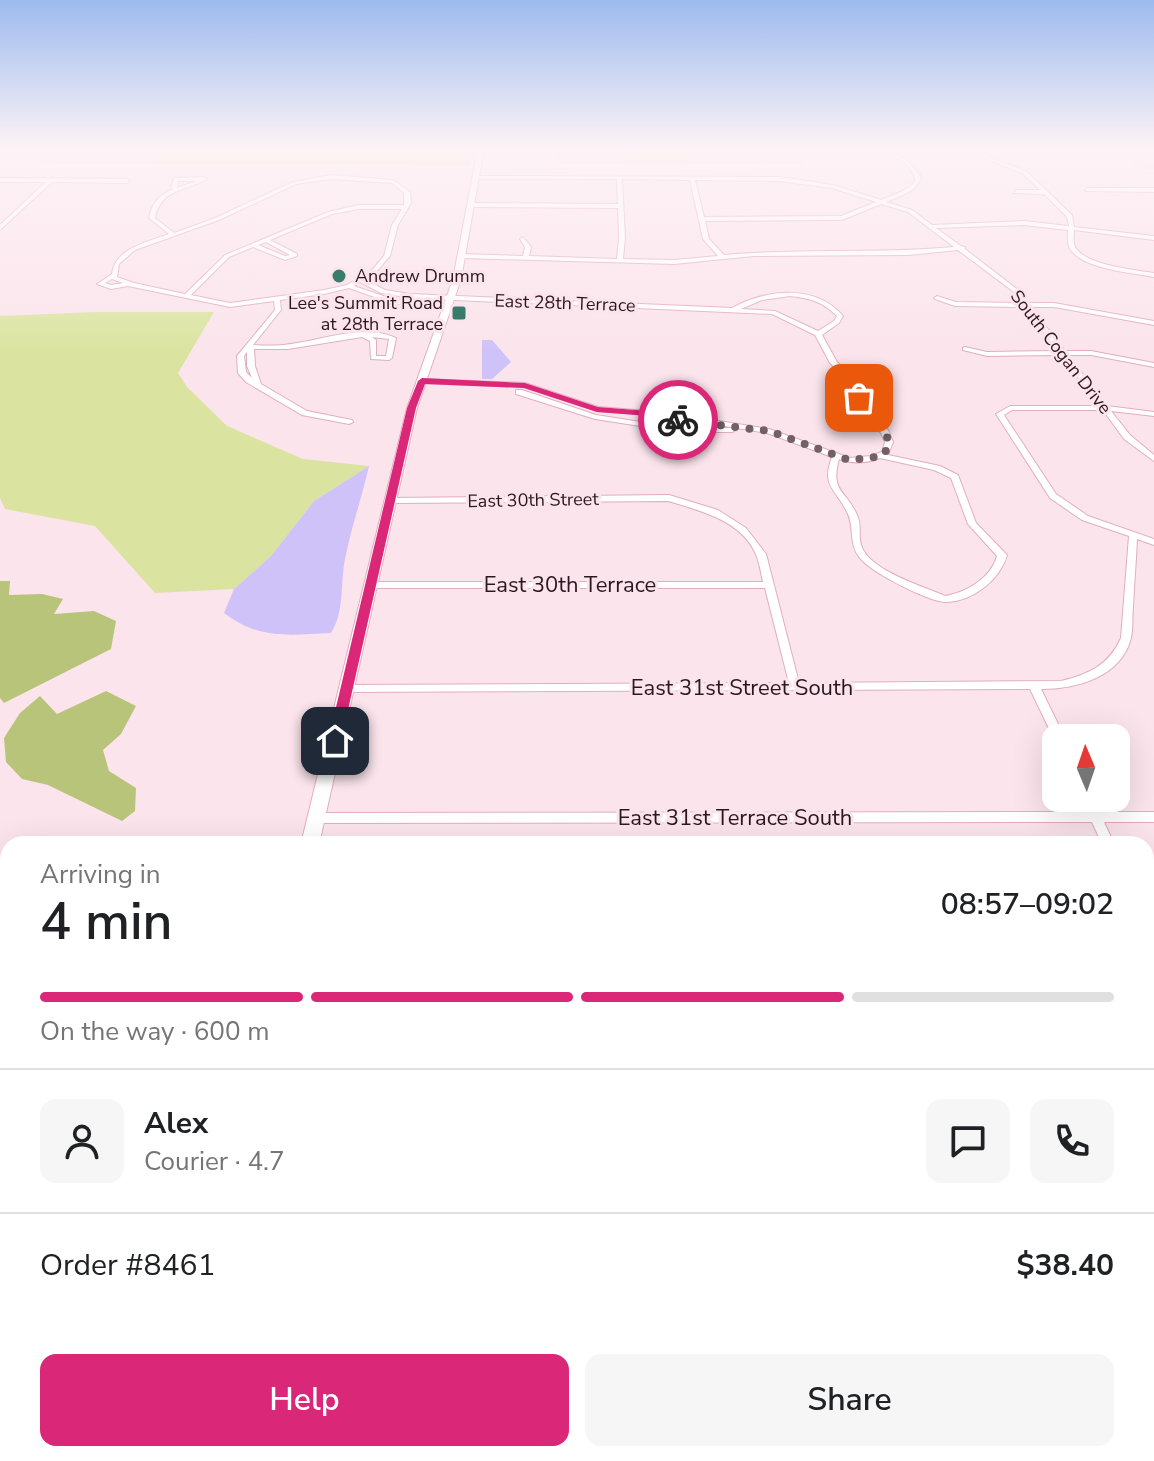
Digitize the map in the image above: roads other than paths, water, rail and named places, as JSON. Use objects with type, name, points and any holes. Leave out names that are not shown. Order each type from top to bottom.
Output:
[{"type":"main road","points":[[312,836],[412,408],[450,302],[469,216]]},
{"type":"street","points":[[151,216],[173,235]]},
{"type":"street","points":[[127,284],[111,287],[100,284],[113,275],[121,257],[219,216]]},
{"type":"street","points":[[187,295],[199,285],[213,265],[328,216]]},
{"type":"street","points":[[361,280],[375,270],[390,251],[392,233],[401,216]]},
{"type":"street","points":[[620,261],[621,216]]},
{"type":"street","points":[[781,216],[783,220]]},
{"type":"street","points":[[722,257],[706,239],[701,219],[783,220],[847,216]]},
{"type":"street","name":"South Cogan Drive","points":[[918,216],[1000,276],[1029,306],[1127,437],[1154,459]]},
{"type":"street","points":[[1070,216],[1071,247],[1089,260],[1154,275]]},
{"type":"street","points":[[933,226],[1006,222],[1154,238]]},
{"type":"street","points":[[159,225],[184,231]]},
{"type":"street","points":[[523,239],[528,247],[526,258]]},
{"type":"street","points":[[255,246],[285,258],[295,255],[268,241]]},
{"type":"street","points":[[461,256],[674,262],[779,253],[909,253],[963,248]]},
{"type":"street","points":[[113,275],[127,284]]},
{"type":"street","name":"East 28th Terrace","points":[[127,284],[187,295],[215,304],[277,299],[349,286],[361,280],[383,292],[450,302],[785,317]]},
{"type":"street","name":"East 28th Terrace","points":[[349,286],[394,302],[773,312],[818,334]]},
{"type":"street","points":[[421,384],[525,392],[576,413],[657,427],[769,431],[835,458],[849,460],[885,453],[889,442],[885,432],[869,418],[847,376],[834,363],[818,334],[837,322],[840,316],[833,306],[823,299],[778,296],[758,298],[735,309]]},
{"type":"street","points":[[937,298],[955,304],[1085,309],[1154,323]]},
{"type":"street","points":[[277,299],[278,310],[240,356],[239,365],[246,377],[305,413],[349,422]]},
{"type":"street","points":[[263,301],[267,320]]},
{"type":"street","points":[[250,347],[281,347],[364,335],[393,338],[389,358],[373,358],[373,340],[364,335]]},
{"type":"street","points":[[965,349],[987,354],[1108,356],[1154,365]]},
{"type":"street","points":[[1154,414],[1105,408],[1003,411],[1000,414],[1053,496],[1085,518],[1154,542]]},
{"type":"street","points":[[835,458],[829,477],[834,491],[852,510],[857,523],[856,546],[864,560],[944,599],[957,599],[972,593],[1001,562],[1002,555],[972,524],[955,477],[937,468],[879,455]]},
{"type":"street","name":"East 30th Street","points":[[391,501],[674,499],[715,512],[743,530],[761,554],[795,687]]},
{"type":"street","name":"East 31st Street South","points":[[347,689],[1061,685],[1089,678],[1107,669],[1123,647],[1133,536]]},
{"type":"street","name":"East 30th Terrace","points":[[371,585],[769,585]]},
{"type":"street","points":[[1034,686],[1052,724]]},
{"type":"street","points":[[1094,812],[1105,836]]},
{"type":"street","name":"East 31st Terrace South","points":[[316,818],[1154,817]]},
{"type":"place","name":"Andrew Drumm","points":[[339,276]]},
{"type":"place","name":"Lee's Summit Road at 28th Terrace","points":[[459,313]]}]
